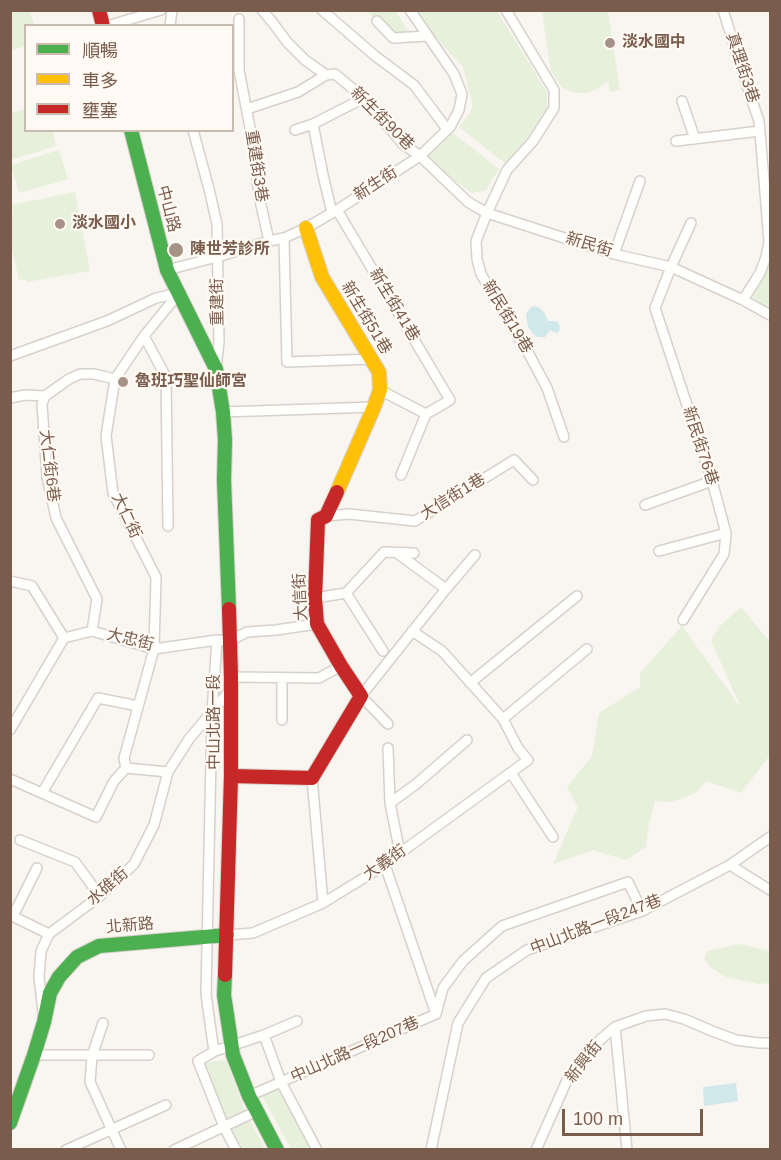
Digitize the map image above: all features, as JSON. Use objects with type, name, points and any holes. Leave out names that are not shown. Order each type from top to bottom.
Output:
[{"type":"main road","name":"中山路","points":[[132,132],[167,270],[179,293]]},
{"type":"main road","name":"新生街51巷","points":[[306,228],[322,277],[379,372],[381,390]]},
{"type":"main road","name":"中山北路一段","points":[[179,293],[216,369],[225,440],[224,641],[231,683],[231,776],[224,995],[233,1055],[249,1096],[277,1149]]},
{"type":"main road","points":[[322,518],[381,390]]},
{"type":"main road","name":"大信街","points":[[322,518],[315,598],[317,624],[361,696]]},
{"type":"main road","points":[[231,776],[312,778],[361,696]]},
{"type":"main road","name":"北新路","points":[[10,1124],[34,1056],[50,993],[59,977],[77,957],[99,946],[227,936]]},
{"type":"street","points":[[112,24],[161,10]]},
{"type":"street","name":"新生街90巷","points":[[262,10],[287,42],[305,60],[326,75],[335,74],[364,98],[403,144],[420,156]]},
{"type":"street","points":[[322,10],[374,55],[414,85],[447,129]]},
{"type":"street","name":"新生街","points":[[167,270],[284,238],[306,228],[420,156],[447,129],[459,110],[462,94],[454,74],[410,10]]},
{"type":"street","name":"新民街19巷","points":[[506,10],[554,90],[554,108],[533,141],[507,170],[476,241],[477,259],[481,274],[541,377],[564,437]]},
{"type":"street","name":"真理街3巷","points":[[723,10],[759,121],[769,242],[760,273],[743,300]]},
{"type":"street","name":"重建街3巷","points":[[239,20],[239,70],[269,241]]},
{"type":"street","points":[[377,21],[393,38],[428,36]]},
{"type":"street","points":[[247,110],[298,92],[326,75]]},
{"type":"street","points":[[295,130],[313,124],[364,98]]},
{"type":"street","points":[[682,101],[695,140]]},
{"type":"street","name":"新生街41巷","points":[[313,124],[323,175],[334,212],[450,400],[426,414]]},
{"type":"street","points":[[676,141],[760,131]]},
{"type":"street","name":"重建街","points":[[193,132],[217,224],[219,342],[216,369]]},
{"type":"street","name":"新民街","points":[[420,156],[468,202],[487,213],[614,254],[671,267],[771,315]]},
{"type":"street","points":[[614,254],[640,181]]},
{"type":"street","name":"新民街76巷","points":[[683,620],[724,554],[726,533],[712,481],[655,308],[691,223]]},
{"type":"street","points":[[284,238],[287,362],[372,359]]},
{"type":"street","points":[[10,356],[107,321],[156,298],[179,293]]},
{"type":"street","name":"大仁街","points":[[126,768],[124,758],[154,649],[156,577],[113,493],[106,436],[115,379],[144,336],[179,293]]},
{"type":"street","points":[[144,336],[166,377],[168,526]]},
{"type":"street","points":[[10,398],[25,395],[45,396],[69,379],[81,374],[94,374],[115,379]]},
{"type":"street","points":[[381,390],[426,414],[401,475]]},
{"type":"street","name":"大仁街6巷","points":[[45,396],[42,404],[47,477],[56,518],[97,599],[92,631]]},
{"type":"street","points":[[223,412],[374,407]]},
{"type":"street","name":"大信街1巷","points":[[322,518],[349,514],[415,521],[513,460],[533,480]]},
{"type":"street","points":[[645,505],[712,481]]},
{"type":"street","points":[[659,552],[726,533]]},
{"type":"street","points":[[315,598],[346,593],[384,552],[414,553]]},
{"type":"street","points":[[396,552],[446,589]]},
{"type":"street","points":[[361,696],[475,555]]},
{"type":"street","points":[[10,581],[32,586],[64,638],[10,730]]},
{"type":"street","points":[[346,593],[383,651]]},
{"type":"street","points":[[470,683],[577,597]]},
{"type":"street","name":"大忠街","points":[[64,638],[92,631],[154,649],[224,641],[247,632],[317,624]]},
{"type":"street","points":[[412,631],[442,651],[503,719],[587,649]]},
{"type":"street","points":[[215,1051],[206,994],[207,936],[212,712],[224,641]]},
{"type":"street","points":[[231,683],[282,678],[319,678],[341,666]]},
{"type":"street","points":[[282,678],[282,720]]},
{"type":"street","name":"水碓街","points":[[49,934],[100,896],[134,864],[154,825],[168,772],[189,739],[212,712],[231,683]]},
{"type":"street","name":"大信街","points":[[361,696],[388,724]]},
{"type":"street","points":[[42,793],[98,698],[138,706]]},
{"type":"street","name":"大義街","points":[[227,936],[254,933],[322,903],[385,865],[511,774],[528,760],[518,748],[503,719]]},
{"type":"street","points":[[390,803],[415,785],[467,740]]},
{"type":"street","points":[[388,748],[390,803],[400,853]]},
{"type":"street","points":[[10,778],[96,817],[114,781],[126,768],[168,772]]},
{"type":"street","points":[[511,774],[553,837]]},
{"type":"street","points":[[312,778],[322,903]]},
{"type":"street","name":"中山北路一段247巷","points":[[431,1149],[458,1023],[486,978],[527,950],[642,911],[730,865],[771,837]]},
{"type":"street","points":[[20,840],[75,862],[100,896]]},
{"type":"street","points":[[385,865],[436,1014]]},
{"type":"street","points":[[730,865],[771,890]]},
{"type":"street","points":[[37,868],[12,916],[49,934],[40,951],[39,978],[44,1022]]},
{"type":"street","name":"中山北路一段207巷","points":[[249,1096],[436,1014],[443,988],[463,961],[502,926],[628,882],[642,911]]},
{"type":"street","name":"新興街","points":[[536,1149],[568,1078],[593,1046],[615,1028],[646,1016],[665,1014],[684,1018],[736,1040],[771,1043]]},
{"type":"street","points":[[236,1149],[224,1127],[198,1061],[215,1051],[264,1035],[297,1021]]},
{"type":"street","points":[[103,1023],[92,1056],[90,1082],[121,1149]]},
{"type":"street","points":[[615,1028],[627,1149]]},
{"type":"street","points":[[264,1035],[281,1082],[317,1149]]},
{"type":"street","points":[[34,1056],[149,1055]]},
{"type":"street","points":[[66,1149],[166,1105]]},
{"type":"street","points":[[174,1149],[257,1111]]},
{"type":"green space","points":[[10,11],[30,11],[34,24],[24,24],[24,46],[12,50]]},
{"type":"green space","points":[[367,11],[395,11],[413,37],[384,31]]},
{"type":"green space","points":[[411,11],[497,11],[547,92],[547,108],[528,137],[506,164],[459,127],[473,105],[463,67]]},
{"type":"green space","points":[[542,11],[608,11],[620,90],[610,92],[608,81],[587,93],[569,91],[562,87],[551,72]]},
{"type":"green space","points":[[24,109],[24,132],[53,132],[56,146],[11,160],[11,113]]},
{"type":"green space","points":[[453,133],[499,169],[486,190],[472,193],[422,157]]},
{"type":"green space","points":[[59,150],[68,179],[19,193],[11,165]]},
{"type":"green space","points":[[75,192],[90,271],[27,282],[26,279],[19,280],[11,246],[11,217],[13,216],[11,205]]},
{"type":"green space","points":[[770,263],[770,309],[756,301],[751,294]]},
{"type":"green space","points":[[741,607],[770,642],[770,755],[741,793],[706,781],[698,791],[687,797],[671,802],[655,801],[646,847],[626,860],[593,850],[553,864],[578,807],[567,787],[592,756],[599,713],[640,687],[640,673],[682,626],[741,708],[711,640],[720,626]]},
{"type":"green space","points":[[740,944],[770,951],[770,983],[759,984],[726,977],[710,967],[704,958],[707,951]]},
{"type":"green space","points":[[226,1060],[245,1110],[225,1119],[203,1063]]},
{"type":"green space","points":[[280,1087],[313,1149],[291,1149],[262,1096]]},
{"type":"green space","points":[[250,1120],[265,1149],[242,1149],[231,1128]]},
{"type":"water","points":[[531,307],[540,308],[548,321],[558,322],[559,332],[550,330],[545,337],[534,335],[528,327],[526,314]]},
{"type":"water","points":[[736,1083],[738,1101],[704,1106],[703,1087]]},
{"type":"traffic: fast","points":[[132,132],[167,270],[216,369],[225,440],[224,480],[229,609]]},
{"type":"traffic: fast","points":[[10,1123],[34,1055],[50,993],[59,977],[77,957],[99,946],[227,935]]},
{"type":"traffic: fast","points":[[225,975],[224,995],[233,1055],[249,1096],[277,1150]]},
{"type":"traffic: slow","points":[[306,228],[322,277],[379,372],[380,390],[337,492]]},
{"type":"traffic: jam","points":[[99,10],[102,24]]},
{"type":"traffic: jam","points":[[231,776],[312,778],[361,696],[317,624],[315,598],[318,520],[326,516],[337,492]]},
{"type":"traffic: jam","points":[[225,975],[231,776],[229,609]]},
{"type":"place","name":"淡水國中","points":[[610,43]]},
{"type":"place","name":"淡水國小","points":[[60,224]]},
{"type":"place","name":"陳世芳診所","points":[[176,250]]},
{"type":"place","name":"魯班巧聖仙師宮","points":[[123,382]]}]
